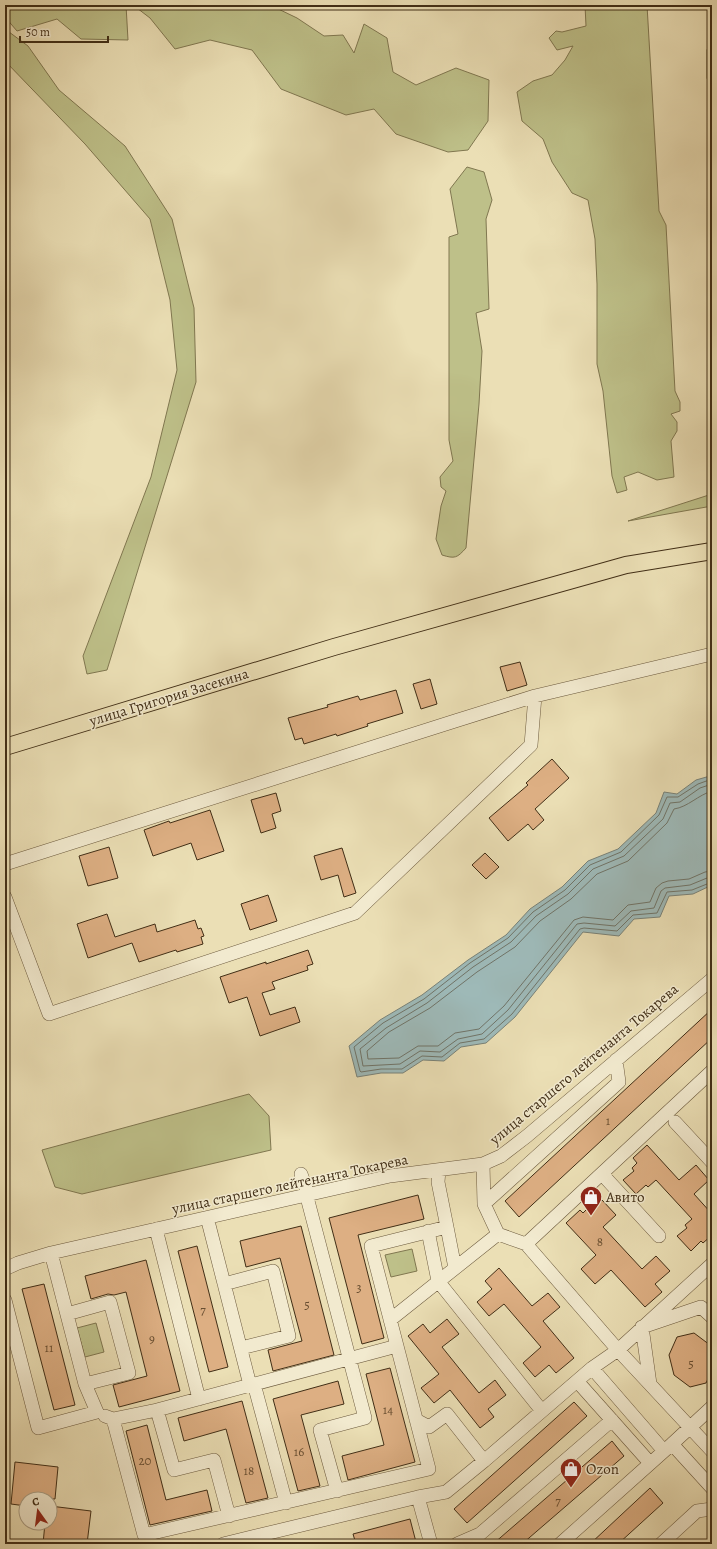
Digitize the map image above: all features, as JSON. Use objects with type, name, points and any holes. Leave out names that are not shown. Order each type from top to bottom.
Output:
[{"type":"main road","name":"улица Григория Засекина","points":[[5,747],[334,647],[626,565],[712,551]]},
{"type":"street","points":[[5,864],[535,696],[712,654]]},
{"type":"street","points":[[5,897],[49,1014],[355,913],[531,745],[535,696]]},
{"type":"street","name":"улица старшего лейтенанта Токарева","points":[[6,1271],[18,1263],[51,1254],[308,1194],[390,1176],[483,1164],[501,1156],[522,1140],[712,979]]},
{"type":"street","points":[[484,1204],[619,1082],[616,1060]]},
{"type":"street","points":[[526,1244],[712,1072]]},
{"type":"street","points":[[675,1122],[712,1162]]},
{"type":"street","points":[[483,1164],[484,1204],[498,1234],[526,1244],[618,1350],[712,1451]]},
{"type":"street","points":[[439,1170],[438,1182],[455,1268]]},
{"type":"street","points":[[301,1174],[308,1194],[310,1208],[365,1418],[320,1430],[337,1491]]},
{"type":"street","points":[[602,1174],[659,1236]]},
{"type":"street","points":[[209,1225],[241,1348],[286,1503]]},
{"type":"street","points":[[112,1419],[144,1536],[429,1469],[371,1246],[446,1227]]},
{"type":"street","points":[[156,1229],[199,1399]]},
{"type":"street","points":[[428,1232],[438,1281],[542,1411]]},
{"type":"street","points":[[390,1320],[498,1234]]},
{"type":"street","points":[[51,1254],[85,1384],[96,1412]]},
{"type":"street","points":[[224,1284],[273,1271],[289,1336],[241,1348]]},
{"type":"street","points":[[223,1544],[418,1497],[446,1492],[592,1368],[618,1350],[642,1327],[709,1271]]},
{"type":"street","points":[[5,1300],[38,1428],[96,1412],[112,1419],[157,1410],[397,1346]]},
{"type":"street","points":[[67,1314],[110,1302],[128,1373],[85,1384]]},
{"type":"street","points":[[642,1327],[701,1307],[712,1316]]},
{"type":"street","points":[[642,1327],[650,1384]]},
{"type":"street","points":[[592,1368],[668,1447],[712,1488]]},
{"type":"street","points":[[577,1381],[650,1463]]},
{"type":"street","points":[[560,1544],[712,1407]]},
{"type":"street","points":[[157,1410],[174,1470],[214,1460],[229,1516]]},
{"type":"street","points":[[416,1420],[429,1428],[447,1414],[484,1461]]},
{"type":"street","points":[[457,1544],[480,1534],[612,1420]]},
{"type":"street","points":[[418,1497],[430,1544]]},
{"type":"street","points":[[660,1544],[697,1511],[712,1509]]},
{"type":"green space","points":[[10,5],[126,5],[128,40],[81,39],[57,19],[17,31],[5,17],[5,9]]},
{"type":"green space","points":[[133,5],[239,5],[240,7],[246,5],[270,5],[297,18],[324,36],[343,35],[354,53],[364,24],[387,38],[393,72],[416,85],[456,68],[489,80],[488,121],[468,150],[448,152],[396,134],[374,109],[346,115],[281,89],[252,50],[210,40],[175,49],[150,18]]},
{"type":"green space","points":[[585,5],[647,5],[659,211],[666,225],[675,391],[680,402],[680,411],[671,414],[677,422],[677,431],[671,441],[674,477],[657,480],[638,472],[624,477],[627,490],[617,493],[612,476],[603,391],[597,364],[597,284],[595,239],[588,200],[572,193],[552,162],[543,139],[522,121],[517,92],[533,81],[552,75],[565,60],[573,46],[557,50],[549,38],[556,31],[562,32],[586,26]]},
{"type":"green space","points":[[5,29],[28,46],[59,90],[125,146],[172,219],[194,308],[196,382],[107,670],[87,674],[83,656],[151,477],[177,370],[170,300],[150,219],[85,144],[5,61]]},
{"type":"green space","points":[[712,38],[712,107],[710,87],[707,78],[707,50]]},
{"type":"green space","points":[[467,167],[484,172],[492,200],[486,219],[489,309],[476,313],[482,351],[479,404],[466,548],[458,556],[450,557],[442,555],[436,539],[441,506],[446,491],[441,487],[440,477],[453,461],[449,440],[449,237],[458,234],[450,189]]},
{"type":"green space","points":[[712,494],[712,506],[628,521]]},
{"type":"green space","points":[[249,1094],[269,1116],[271,1150],[82,1194],[55,1187],[42,1150]]},
{"type":"green space","points":[[412,1249],[417,1271],[391,1277],[385,1255]]},
{"type":"green space","points":[[96,1323],[104,1352],[85,1357],[77,1328]]},
{"type":"water","points":[[712,749],[712,885],[693,894],[669,896],[660,917],[634,919],[619,936],[583,932],[515,1017],[486,1043],[461,1047],[444,1061],[423,1060],[403,1073],[381,1073],[357,1077],[349,1046],[380,1020],[422,995],[468,960],[506,935],[530,909],[562,887],[588,861],[618,849],[656,813],[664,792],[677,794],[696,780],[710,776],[710,750]]},
{"type":"building","points":[[520,662],[527,685],[507,691],[500,667]]},
{"type":"building","points":[[430,679],[437,704],[421,709],[413,684]]},
{"type":"building","points":[[396,690],[403,713],[367,724],[368,726],[337,736],[336,734],[304,744],[302,738],[295,740],[288,718],[328,707],[327,705],[358,696],[360,700]]},
{"type":"building","points":[[552,759],[569,778],[535,809],[544,820],[533,830],[528,824],[508,841],[489,818],[528,785],[526,783]]},
{"type":"building","points":[[276,793],[281,811],[272,814],[276,828],[261,833],[251,800]]},
{"type":"building","points":[[210,810],[224,851],[197,860],[191,843],[153,856],[144,830],[169,821],[170,823]]},
{"type":"building","points":[[109,847],[118,878],[88,886],[79,856]]},
{"type":"building","points":[[342,848],[356,893],[344,897],[338,875],[321,880],[314,856]]},
{"type":"building","points":[[485,853],[499,867],[486,879],[472,865]]},
{"type":"building","points":[[268,895],[277,921],[250,930],[241,904]]},
{"type":"building","points":[[107,914],[115,937],[155,924],[157,932],[195,920],[198,929],[201,928],[204,936],[201,937],[203,944],[177,952],[176,950],[139,962],[132,943],[88,958],[77,924]]},
{"type":"building","points":[[308,950],[313,964],[307,966],[308,970],[272,982],[275,989],[262,993],[270,1015],[295,1007],[300,1022],[260,1036],[247,997],[229,1003],[220,977]]},
{"type":"building","points":[[712,1009],[712,1038],[519,1217],[505,1201]]},
{"type":"building","points":[[647,1145],[679,1180],[696,1165],[709,1180],[694,1194],[712,1214],[712,1235],[703,1243],[701,1241],[691,1251],[677,1236],[687,1228],[685,1225],[692,1219],[656,1180],[648,1187],[646,1185],[636,1194],[623,1180],[634,1171],[632,1168],[637,1163],[633,1158]]},
{"type":"building","points":[[418,1195],[424,1219],[358,1235],[384,1338],[362,1344],[329,1218]]},
{"type":"building","points":[[602,1200],[616,1215],[603,1227],[642,1269],[656,1256],[670,1271],[655,1284],[662,1292],[645,1307],[611,1270],[595,1284],[581,1269],[596,1255],[566,1223],[580,1210],[583,1213],[588,1208],[591,1211]]},
{"type":"building","points":[[301,1226],[334,1355],[273,1371],[268,1350],[302,1341],[280,1258],[246,1267],[240,1241]]},
{"type":"building","points":[[197,1246],[228,1367],[209,1372],[178,1251]]},
{"type":"building","points":[[146,1260],[180,1391],[119,1407],[113,1385],[147,1376],[126,1292],[114,1295],[108,1294],[91,1299],[85,1276]]},
{"type":"building","points":[[499,1268],[532,1306],[548,1293],[560,1307],[543,1321],[574,1358],[556,1373],[549,1365],[535,1377],[523,1363],[541,1347],[504,1304],[489,1316],[477,1302],[492,1289],[485,1281]]},
{"type":"building","points":[[44,1284],[75,1405],[54,1410],[22,1289]]},
{"type":"building","points":[[447,1319],[459,1334],[442,1347],[479,1393],[495,1380],[506,1395],[488,1409],[494,1417],[480,1428],[450,1390],[434,1403],[421,1388],[439,1374],[408,1336],[423,1324],[430,1333]]},
{"type":"building","points":[[694,1333],[710,1345],[712,1354],[712,1371],[706,1383],[690,1387],[674,1375],[669,1355],[677,1337]]},
{"type":"building","points":[[390,1368],[415,1462],[348,1480],[342,1456],[384,1445],[366,1374]]},
{"type":"building","points":[[338,1381],[344,1404],[301,1415],[320,1486],[298,1491],[273,1399]]},
{"type":"building","points":[[242,1401],[268,1498],[246,1503],[226,1429],[184,1441],[178,1418]]},
{"type":"building","points":[[574,1402],[587,1416],[467,1523],[454,1509]]},
{"type":"building","points":[[147,1425],[166,1500],[207,1490],[212,1511],[150,1525],[126,1431]]},
{"type":"building","points":[[612,1441],[624,1456],[522,1544],[493,1544]]},
{"type":"building","points":[[15,1462],[58,1467],[56,1491],[18,1491],[18,1505],[11,1504]]},
{"type":"building","points":[[650,1488],[663,1503],[618,1544],[590,1544]]},
{"type":"building","points":[[58,1507],[91,1511],[87,1544],[43,1544],[44,1531],[58,1531]]},
{"type":"building","points":[[410,1519],[416,1542],[407,1544],[356,1544],[353,1534]]},
{"type":"place","name":"Авито","points":[[591,1216]]},
{"type":"place","name":"Ozon","points":[[571,1488]]}]
